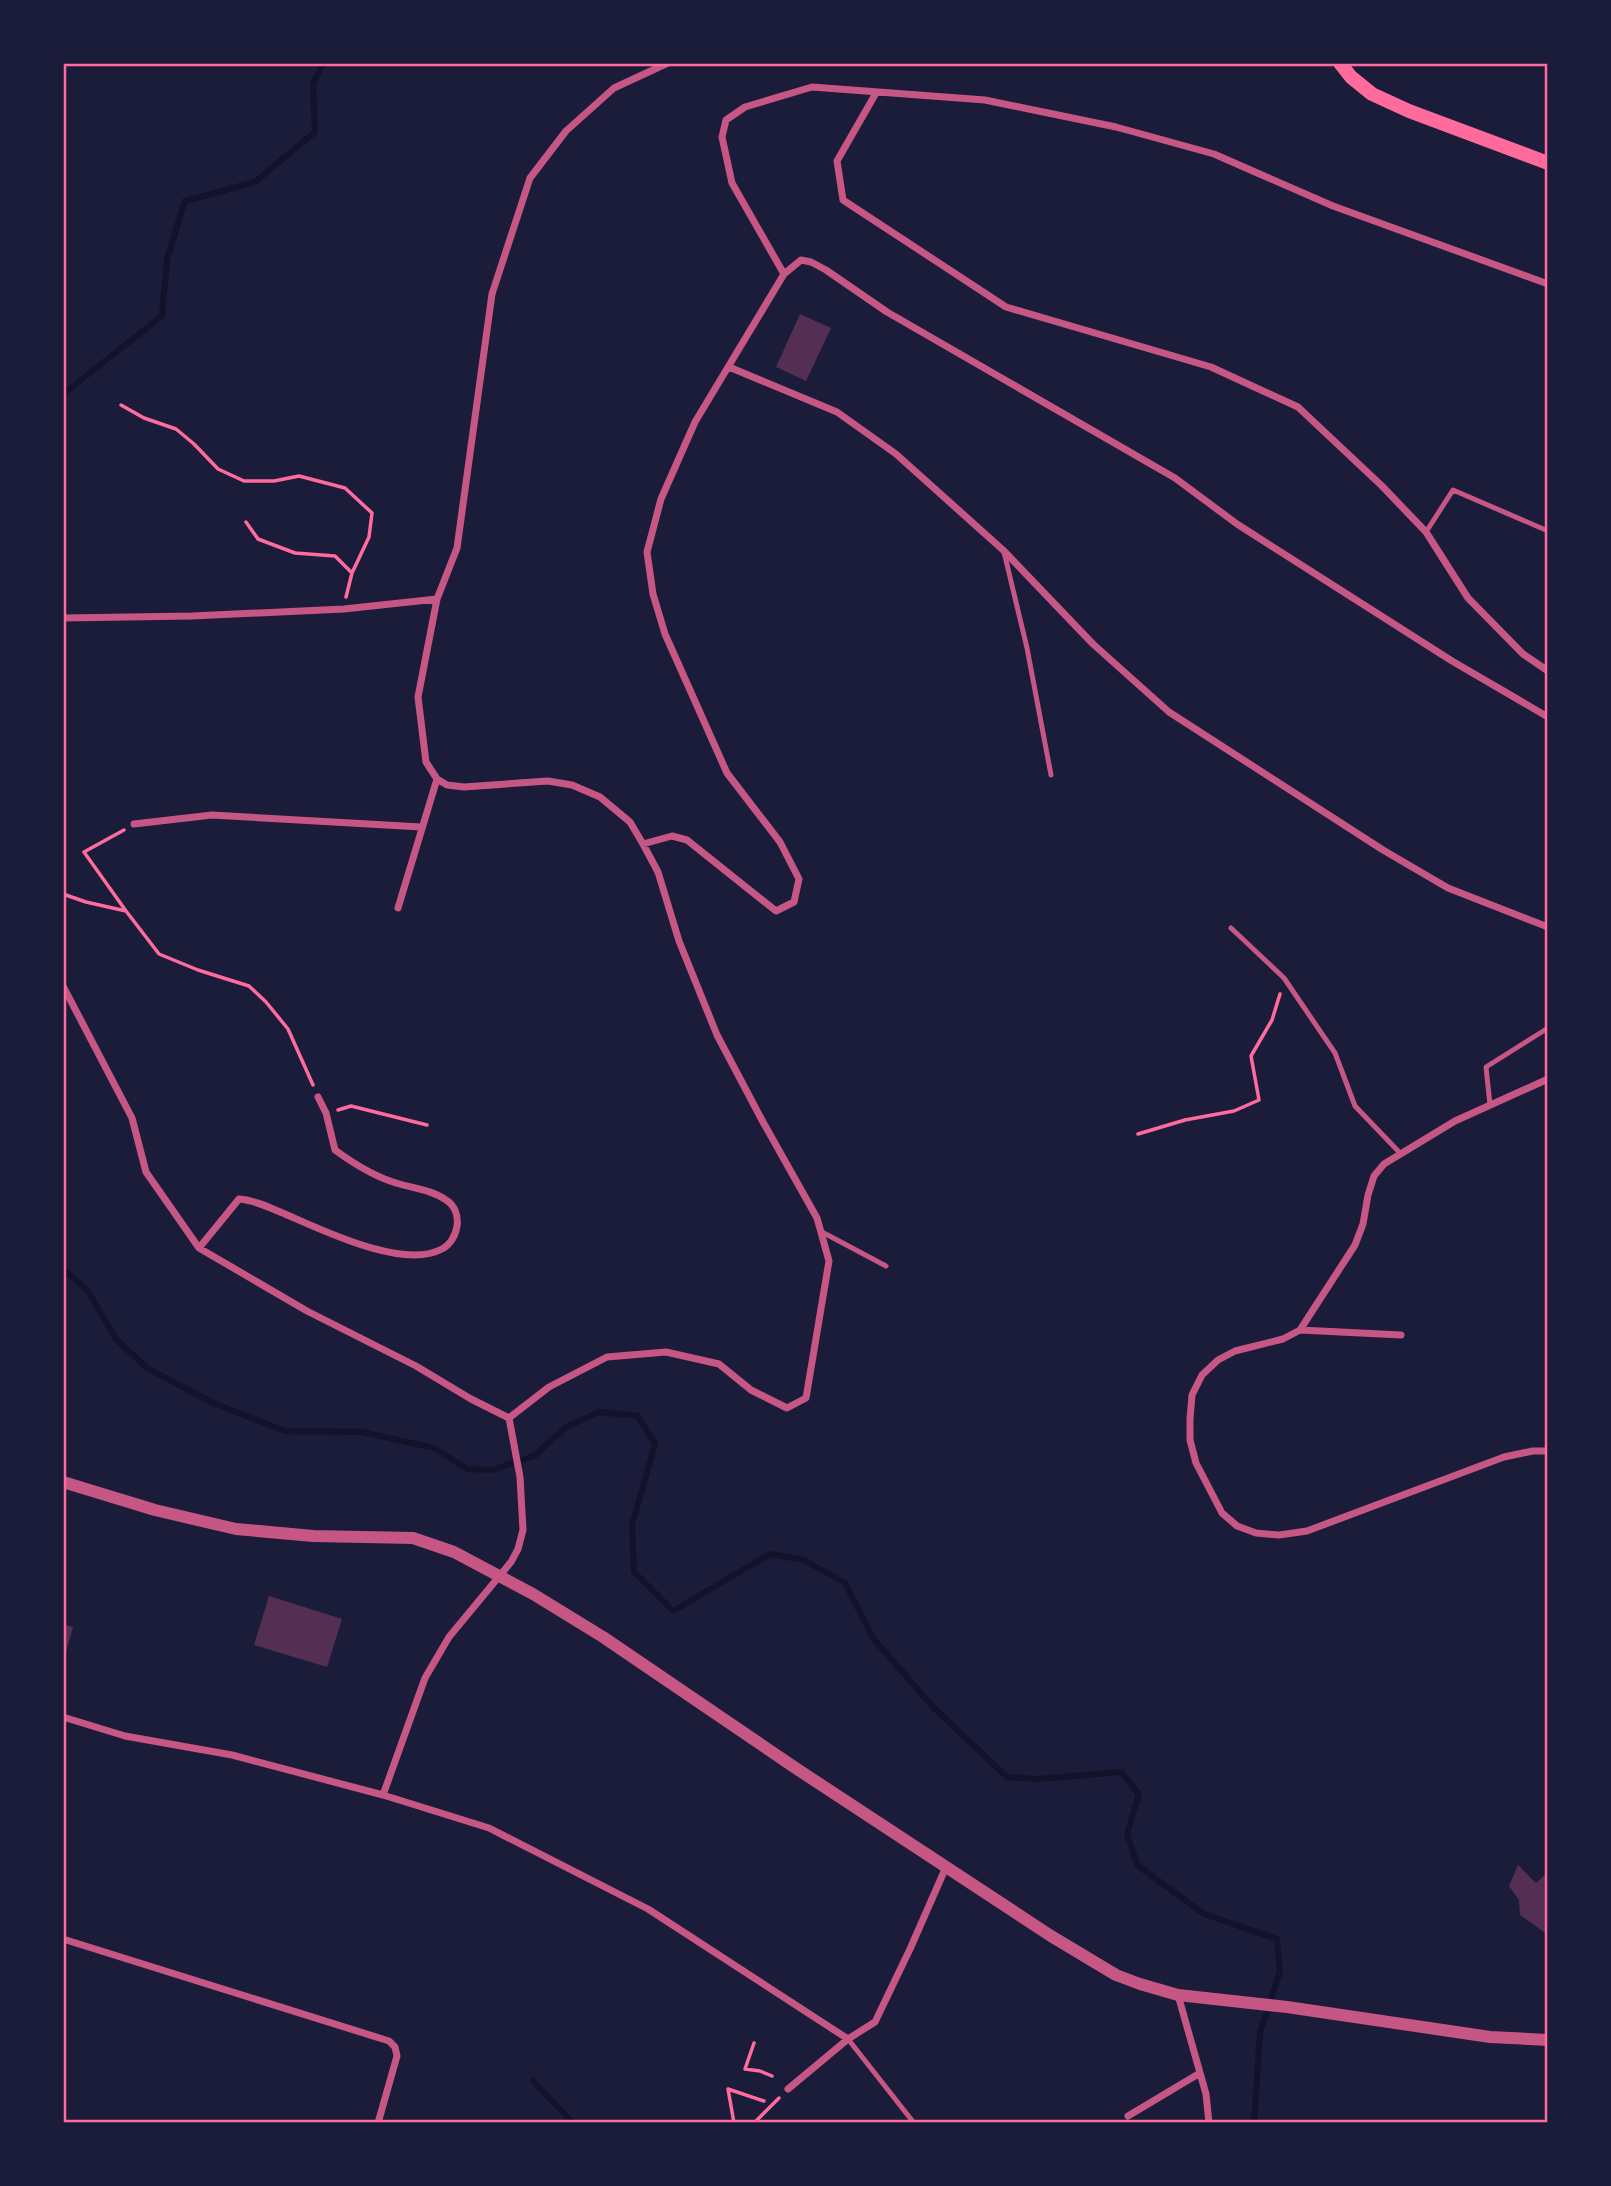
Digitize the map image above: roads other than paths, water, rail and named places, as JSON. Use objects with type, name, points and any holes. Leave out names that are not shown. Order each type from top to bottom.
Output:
[{"type":"main road","points":[[1340,63],[1356,82],[1372,94],[1409,111],[1548,163]]},
{"type":"street","points":[[509,1418],[549,1387],[607,1357],[666,1352],[719,1364],[751,1390],[787,1408],[806,1398],[829,1261],[817,1218],[717,1035],[679,941],[658,872],[630,822],[600,797],[572,785],[548,781],[464,788],[447,785],[437,779],[426,762],[418,697],[437,599],[457,548],[492,294],[530,178],[566,131],[614,88],[668,63]]},
{"type":"street","points":[[784,274],[732,183],[722,137],[726,120],[745,107],[812,87],[985,100],[1116,127],[1214,155],[1333,206],[1548,284]]},
{"type":"street","points":[[876,93],[837,161],[843,200],[1006,307],[1211,367],[1298,407],[1382,486],[1426,532],[1468,598],[1523,654],[1548,671]]},
{"type":"street","points":[[643,844],[672,836],[687,840],[776,911],[794,902],[799,880],[780,842],[727,773],[664,634],[653,594],[647,552],[661,499],[695,422],[784,274],[801,260],[826,270],[887,312],[1175,478],[1237,524],[1418,640],[1548,717]]},
{"type":"street","points":[[729,366],[836,412],[896,454],[1003,550],[1093,644],[1169,712],[1383,850],[1448,888],[1548,927]]},
{"type":"street","points":[[63,618],[344,610],[437,599]]},
{"type":"street","points":[[398,908],[437,779]]},
{"type":"street","points":[[134,824],[212,815],[421,827]]},
{"type":"street","points":[[63,986],[132,1118],[146,1172],[199,1248],[307,1311],[416,1366],[509,1418]]},
{"type":"street","points":[[1548,1079],[1455,1121],[1384,1164],[1374,1176],[1363,1224],[1355,1245],[1300,1330],[1283,1339],[1235,1351],[1218,1360],[1202,1375],[1192,1395],[1190,1419],[1196,1463],[1222,1513],[1237,1526],[1256,1533],[1279,1535],[1307,1531],[1504,1457],[1548,1451]]},
{"type":"street","points":[[199,1248],[240,1199],[378,1250],[400,1254],[428,1253],[441,1250],[451,1242],[457,1230],[455,1208],[447,1200],[362,1169],[335,1150],[326,1113],[318,1097]]},
{"type":"street","points":[[1300,1330],[1401,1335]]},
{"type":"street","points":[[383,1795],[425,1678],[449,1637],[511,1562],[518,1549],[523,1530],[520,1477],[509,1418]]},
{"type":"street","points":[[63,1482],[155,1510],[236,1529],[313,1536],[413,1538],[454,1552],[533,1594],[603,1637],[946,1867],[1116,1975],[1178,1995],[1287,2007],[1490,2037],[1548,2040]]},
{"type":"street","points":[[63,1717],[125,1736],[232,1755],[383,1795],[489,1828],[649,1909],[848,2039]]},
{"type":"street","points":[[788,2089],[848,2039],[875,2022],[946,1867]]},
{"type":"street","points":[[63,1939],[389,2041],[395,2047],[397,2056],[378,2123]]},
{"type":"street","points":[[1178,1995],[1209,2107],[1209,2123]]},
{"type":"street","points":[[1128,2116],[1200,2073]]},
{"type":"lane","points":[[1426,532],[1453,490],[1548,531]]},
{"type":"lane","points":[[1003,550],[1027,648],[1051,775]]},
{"type":"lane","points":[[1231,928],[1284,978],[1335,1053],[1355,1106],[1400,1153]]},
{"type":"lane","points":[[1490,1105],[1486,1067],[1548,1028]]},
{"type":"lane","points":[[822,1232],[886,1266]]},
{"type":"lane","points":[[848,2039],[914,2123]]},
{"type":"waterway","points":[[63,394],[162,316],[167,259],[185,201],[255,182],[315,132],[313,84],[323,63]]},
{"type":"waterway","points":[[63,1274],[68,1273],[88,1291],[116,1339],[147,1368],[213,1403],[285,1431],[362,1432],[434,1448],[467,1469],[492,1470],[534,1456],[566,1427],[599,1412],[638,1416],[655,1444],[632,1525],[634,1572],[673,1611],[770,1554],[804,1560],[845,1583],[873,1638],[932,1706],[1007,1777],[1038,1779],[1121,1772],[1139,1794],[1127,1834],[1137,1865],[1204,1914],[1277,1939],[1280,1971],[1260,2033],[1254,2123]]},
{"type":"waterway","points":[[533,2081],[573,2123]]}]
